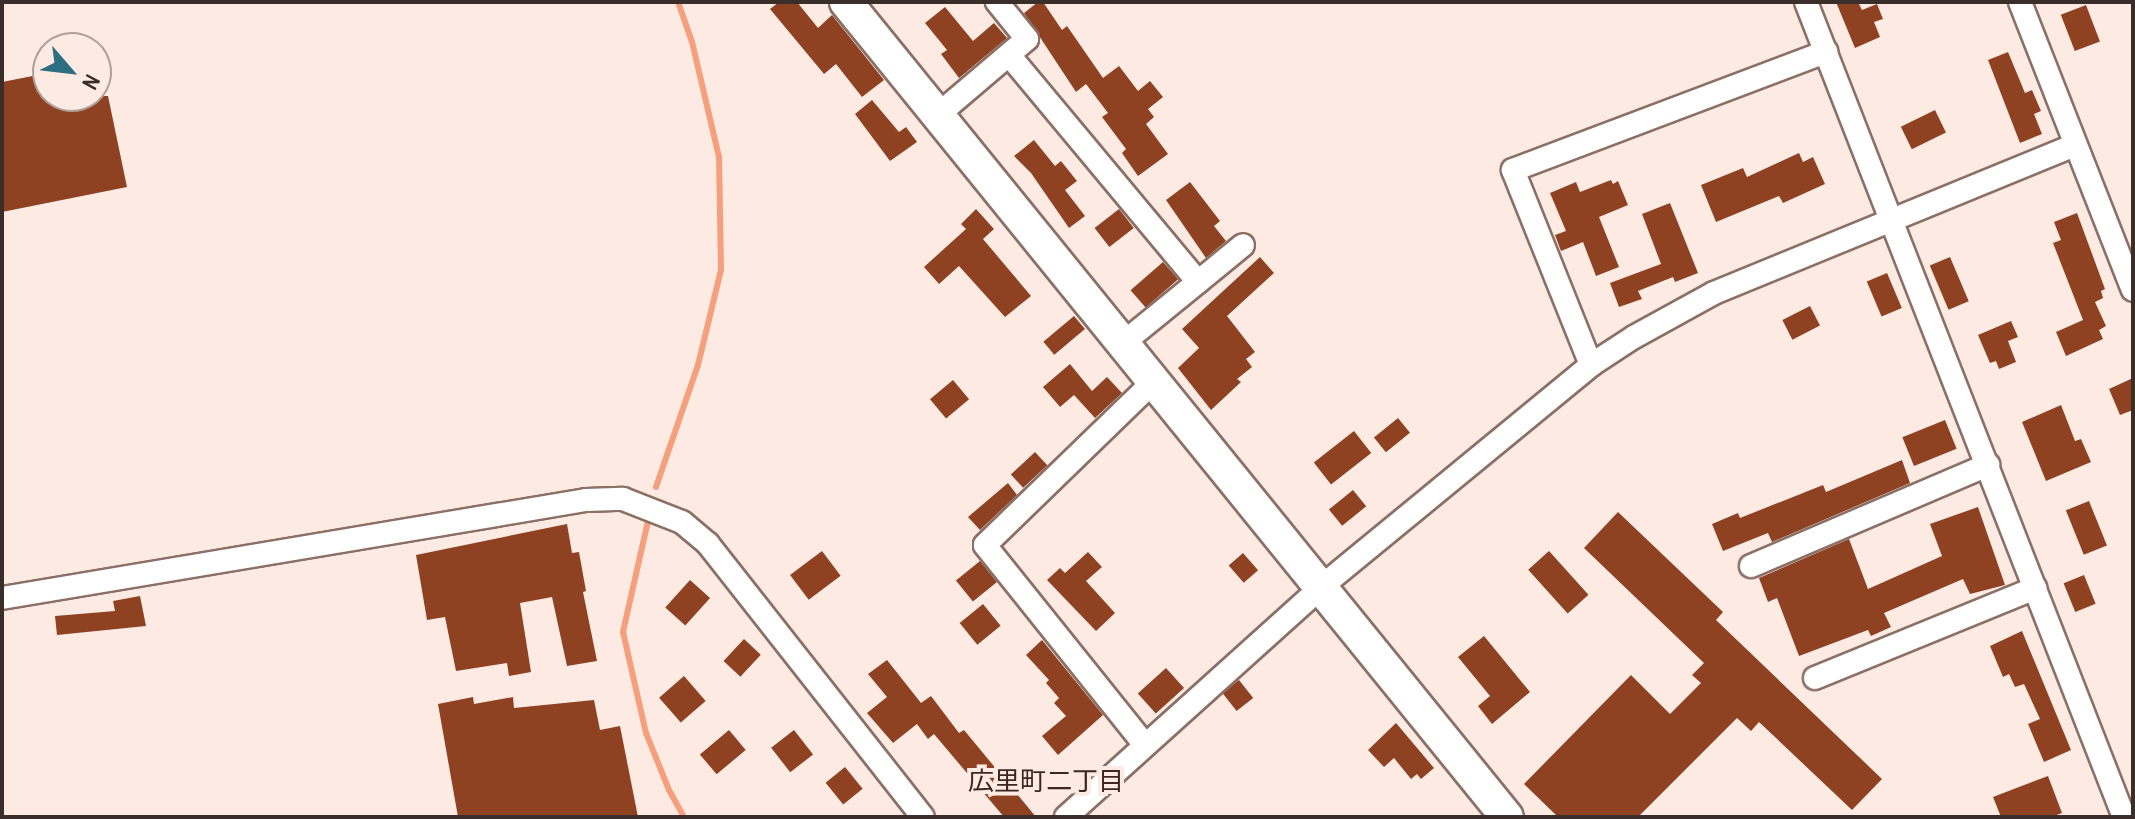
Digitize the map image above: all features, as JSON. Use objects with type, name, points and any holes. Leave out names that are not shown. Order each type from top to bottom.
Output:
[{"type":"street","points":[[846,2],[940,113],[1507,817]]},
{"type":"street","points":[[940,113],[1027,39],[997,2]]},
{"type":"street","points":[[1806,2],[2124,817]]},
{"type":"street","points":[[2020,2],[2133,290]]},
{"type":"street","points":[[1591,365],[1513,170],[1826,52]]},
{"type":"street","points":[[1009,55],[1198,282]]},
{"type":"street","points":[[1066,817],[1321,587],[1591,365],[1714,293],[2075,145]]},
{"type":"street","points":[[1123,343],[1243,245]]},
{"type":"street","points":[[1145,745],[985,545],[1154,381]]},
{"type":"street","points":[[1751,566],[1988,465]]},
{"type":"street","points":[[2,598],[586,500],[623,499],[682,522],[708,544],[923,817]]},
{"type":"street","points":[[1815,678],[2035,588]]},
{"type":"building","points":[[779,2],[797,2],[818,28],[832,15],[884,80],[862,97],[836,64],[824,74],[770,9]]},
{"type":"building","points":[[1038,2],[1043,2],[1062,30],[1067,26],[1103,78],[1119,66],[1138,91],[1150,81],[1163,97],[1148,109],[1154,117],[1146,124],[1168,154],[1138,176],[1122,153],[1126,149],[1102,117],[1108,113],[1086,84],[1076,92],[1024,13]]},
{"type":"building","points":[[1836,2],[1858,2],[1862,10],[1877,4],[1883,19],[1874,22],[1880,37],[1855,48]]},
{"type":"building","points":[[2086,5],[2100,41],[2075,51],[2061,15]]},
{"type":"building","points":[[945,7],[973,41],[994,23],[1007,38],[959,78],[941,54],[947,50],[925,23]]},
{"type":"building","points":[[2008,52],[2025,93],[2032,90],[2041,111],[2034,114],[2042,134],[2020,143],[1988,60]]},
{"type":"building","points":[[32,76],[32,112],[111,112],[127,187],[2,212],[2,82]]},
{"type":"building","points":[[872,100],[899,132],[906,127],[917,142],[890,161],[855,114]]},
{"type":"building","points":[[1935,110],[1946,132],[1912,149],[1901,127]]},
{"type":"building","points":[[1034,140],[1055,166],[1061,161],[1077,181],[1065,190],[1085,216],[1069,228],[1031,173],[1014,156]]},
{"type":"building","points":[[1799,153],[1803,162],[1813,157],[1825,184],[1783,203],[1779,196],[1716,222],[1701,185],[1743,168],[1747,177]]},
{"type":"building","points":[[1611,180],[1613,184],[1618,181],[1628,205],[1599,217],[1619,267],[1596,276],[1583,242],[1561,251],[1555,235],[1566,231],[1550,193],[1576,182],[1580,192]]},
{"type":"building","points":[[1190,182],[1220,221],[1214,226],[1226,241],[1206,258],[1166,200]]},
{"type":"building","points":[[1670,203],[1698,273],[1675,282],[1673,277],[1638,291],[1642,299],[1619,307],[1610,283],[1661,264],[1642,214]]},
{"type":"building","points":[[976,209],[994,229],[983,239],[1031,296],[1005,317],[959,266],[939,284],[924,267],[966,229],[961,224]]},
{"type":"building","points":[[1119,209],[1134,228],[1109,247],[1095,228]]},
{"type":"building","points":[[2077,213],[2105,289],[2101,291],[2103,298],[2095,302],[2106,326],[2099,330],[2103,339],[2066,356],[2056,332],[2083,320],[2053,243],[2061,240],[2054,222]]},
{"type":"building","points":[[1260,257],[1274,273],[1227,316],[1255,352],[1246,359],[1252,367],[1237,379],[1241,382],[1211,410],[1178,368],[1199,348],[1182,329]]},
{"type":"building","points":[[1950,257],[1969,301],[1949,310],[1930,266]]},
{"type":"building","points":[[1163,262],[1178,279],[1146,308],[1131,290]]},
{"type":"building","points":[[1887,273],[1902,308],[1882,317],[1867,282]]},
{"type":"building","points":[[1810,306],[1820,326],[1792,340],[1782,320]]},
{"type":"building","points":[[1074,316],[1085,329],[1054,355],[1043,342]]},
{"type":"building","points":[[2011,321],[2018,337],[2008,341],[2016,362],[1999,369],[1996,361],[1990,363],[1978,335]]},
{"type":"building","points":[[1070,364],[1092,391],[1107,377],[1122,393],[1095,418],[1074,395],[1060,407],[1043,387]]},
{"type":"building","points":[[2133,378],[2133,410],[2120,415],[2109,389]]},
{"type":"building","points":[[953,380],[969,399],[946,418],[930,399]]},
{"type":"building","points":[[2061,405],[2075,441],[2081,439],[2091,462],[2046,481],[2022,422]]},
{"type":"building","points":[[1398,418],[1410,433],[1386,452],[1374,438]]},
{"type":"building","points":[[1945,420],[1957,449],[1914,466],[1902,437]]},
{"type":"building","points":[[1354,431],[1371,453],[1331,484],[1314,462]]},
{"type":"building","points":[[1035,452],[1047,465],[1023,488],[1011,475]]},
{"type":"building","points":[[1902,460],[1910,483],[1772,542],[1768,533],[1723,551],[1712,524],[1738,513],[1740,518],[1823,485],[1826,492]]},
{"type":"building","points":[[1008,483],[1017,495],[980,530],[968,517]]},
{"type":"building","points":[[1353,490],[1366,506],[1342,526],[1329,510]]},
{"type":"building","points":[[2089,501],[2107,546],[2084,555],[2066,510]]},
{"type":"building","points":[[1978,507],[2005,585],[1970,594],[1963,579],[1884,613],[1891,627],[1871,636],[1868,630],[1799,656],[1777,598],[1768,602],[1759,578],[1849,539],[1868,589],[1942,556],[1930,524]]},
{"type":"building","points":[[1618,512],[1723,612],[1716,620],[1882,779],[1852,810],[1759,722],[1751,731],[1737,718],[1638,817],[1558,817],[1524,784],[1631,675],[1670,714],[1701,683],[1692,675],[1704,663],[1584,548]]},
{"type":"building","points":[[567,524],[572,553],[579,552],[586,591],[583,592],[597,661],[567,666],[552,597],[520,603],[531,672],[509,676],[507,663],[456,671],[445,617],[427,620],[416,555]]},
{"type":"building","points":[[822,551],[841,576],[809,600],[790,575]]},
{"type":"building","points":[[1549,551],[1588,595],[1568,614],[1528,570]]},
{"type":"building","points":[[1088,552],[1102,567],[1086,581],[1115,613],[1096,631],[1047,580],[1060,568],[1065,573]]},
{"type":"building","points":[[1243,553],[1258,570],[1244,583],[1229,565]]},
{"type":"building","points":[[980,561],[997,582],[973,601],[956,581]]},
{"type":"building","points":[[2084,575],[2096,604],[2075,612],[2064,583]]},
{"type":"building","points":[[690,580],[710,598],[685,626],[665,607]]},
{"type":"building","points":[[140,596],[146,626],[57,635],[55,616],[115,611],[113,601]]},
{"type":"building","points":[[983,604],[1001,626],[977,645],[960,623]]},
{"type":"building","points":[[2022,631],[2071,750],[2044,762],[2028,724],[2040,719],[2024,684],[2015,687],[2009,674],[2003,677],[1990,646]]},
{"type":"building","points":[[1484,636],[1530,692],[1492,724],[1478,706],[1490,696],[1458,657]]},
{"type":"building","points":[[744,639],[761,655],[740,677],[724,661]]},
{"type":"building","points":[[1042,640],[1103,715],[1058,755],[1042,736],[1066,716],[1054,703],[1059,698],[1046,683],[1049,680],[1026,655]]},
{"type":"building","points":[[887,660],[921,703],[931,696],[959,733],[964,730],[1036,817],[1004,817],[934,734],[928,739],[917,724],[893,743],[867,713],[887,697],[868,674]]},
{"type":"building","points":[[1166,668],[1184,688],[1156,713],[1138,693]]},
{"type":"building","points":[[684,676],[706,701],[681,723],[659,698]]},
{"type":"building","points":[[1239,680],[1253,698],[1237,711],[1222,693]]},
{"type":"building","points":[[473,697],[474,704],[513,697],[514,708],[594,700],[600,730],[620,726],[638,817],[458,817],[438,704]]},
{"type":"building","points":[[1396,723],[1434,768],[1421,779],[1417,774],[1411,779],[1394,758],[1384,767],[1368,750]]},
{"type":"building","points":[[729,730],[746,750],[717,774],[700,754]]},
{"type":"building","points":[[794,730],[813,754],[790,772],[771,748]]},
{"type":"building","points":[[845,767],[863,789],[843,804],[826,783]]},
{"type":"building","points":[[2048,776],[2062,813],[2051,817],[2001,817],[1993,797]]},
{"type":"waterway","points":[[656,487],[698,365],[721,270],[719,157],[692,42],[678,2]]},
{"type":"waterway","points":[[648,521],[623,632],[646,733],[669,790],[684,817]]},
{"type":"district","name":"広里町二丁目","points":[[1046,781]]}]
